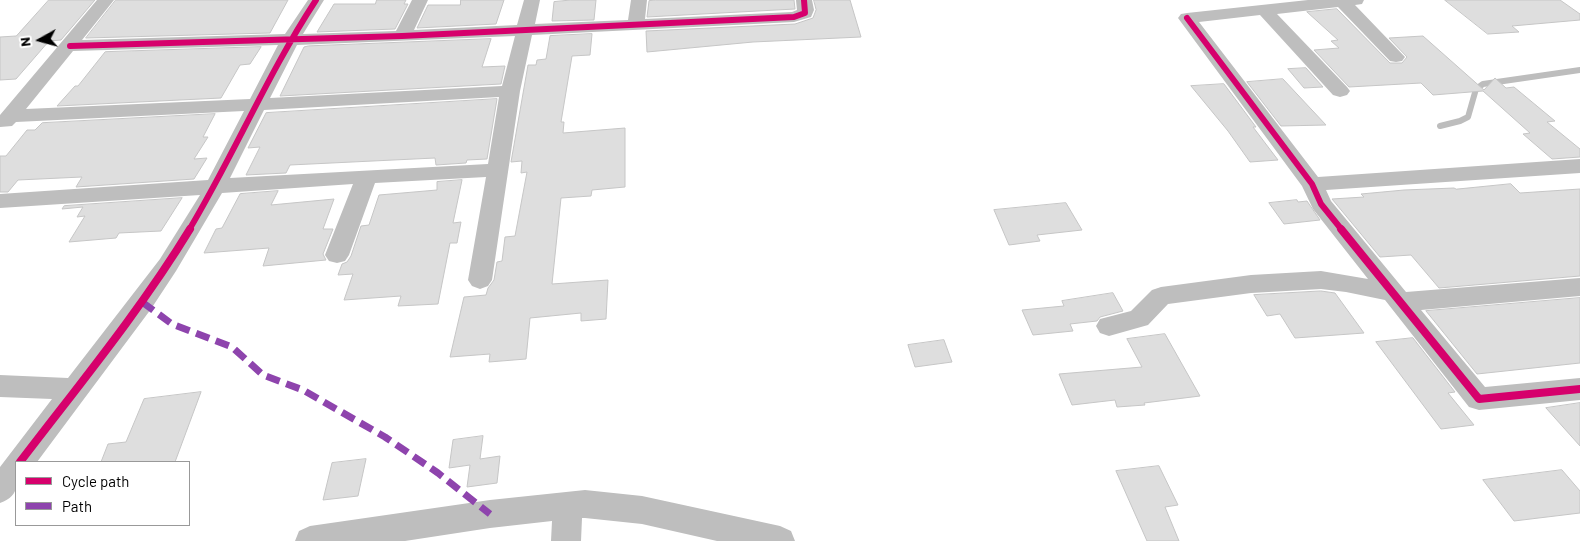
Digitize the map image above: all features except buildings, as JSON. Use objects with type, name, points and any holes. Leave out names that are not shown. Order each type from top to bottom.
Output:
[{"type":"street","points":[[5,122],[70,46],[106,0]]},
{"type":"street","points":[[21,461],[168,265],[215,187],[291,38],[316,0]]},
{"type":"street","points":[[402,36],[420,0]]},
{"type":"street","points":[[480,280],[510,91],[532,0]]},
{"type":"street","points":[[636,24],[639,0]]},
{"type":"street","points":[[731,0],[732,20]]},
{"type":"street","points":[[70,46],[402,36],[801,16],[806,10],[804,0]]},
{"type":"street","points":[[1396,57],[1349,1],[1187,18],[1312,184],[1321,204],[1479,399],[1580,389]]},
{"type":"street","points":[[1264,10],[1340,92]]},
{"type":"street","points":[[5,122],[510,91]]},
{"type":"street","points":[[1312,184],[1580,166]]},
{"type":"street","points":[[0,201],[367,176],[498,170]]},
{"type":"street","points":[[337,255],[367,176]]},
{"type":"street","points":[[1109,326],[1139,318],[1161,296],[1251,284],[1321,280],[1354,284],[1397,298],[1580,287]]},
{"type":"street","points":[[0,386],[75,389]]},
{"type":"street","points":[[0,490],[15,469]]},
{"type":"street","points":[[310,541],[490,514],[585,504],[642,510],[780,541]]},
{"type":"street","points":[[566,541],[568,506]]},
{"type":"waterway","points":[[1440,126],[1468,117],[1476,89],[1483,84],[1580,70]]},
{"type":"marked path","points":[[142,302],[172,324],[232,347],[263,375],[303,390],[385,437],[438,473],[490,514]]},
{"type":"cycle path","points":[[21,461],[168,265],[215,187],[291,38],[316,0]]},
{"type":"cycle path","points":[[70,46],[402,36],[794,17],[805,13],[804,0]]},
{"type":"cycle path","points":[[1187,18],[1312,184],[1321,204],[1479,399],[1580,389]]}]
